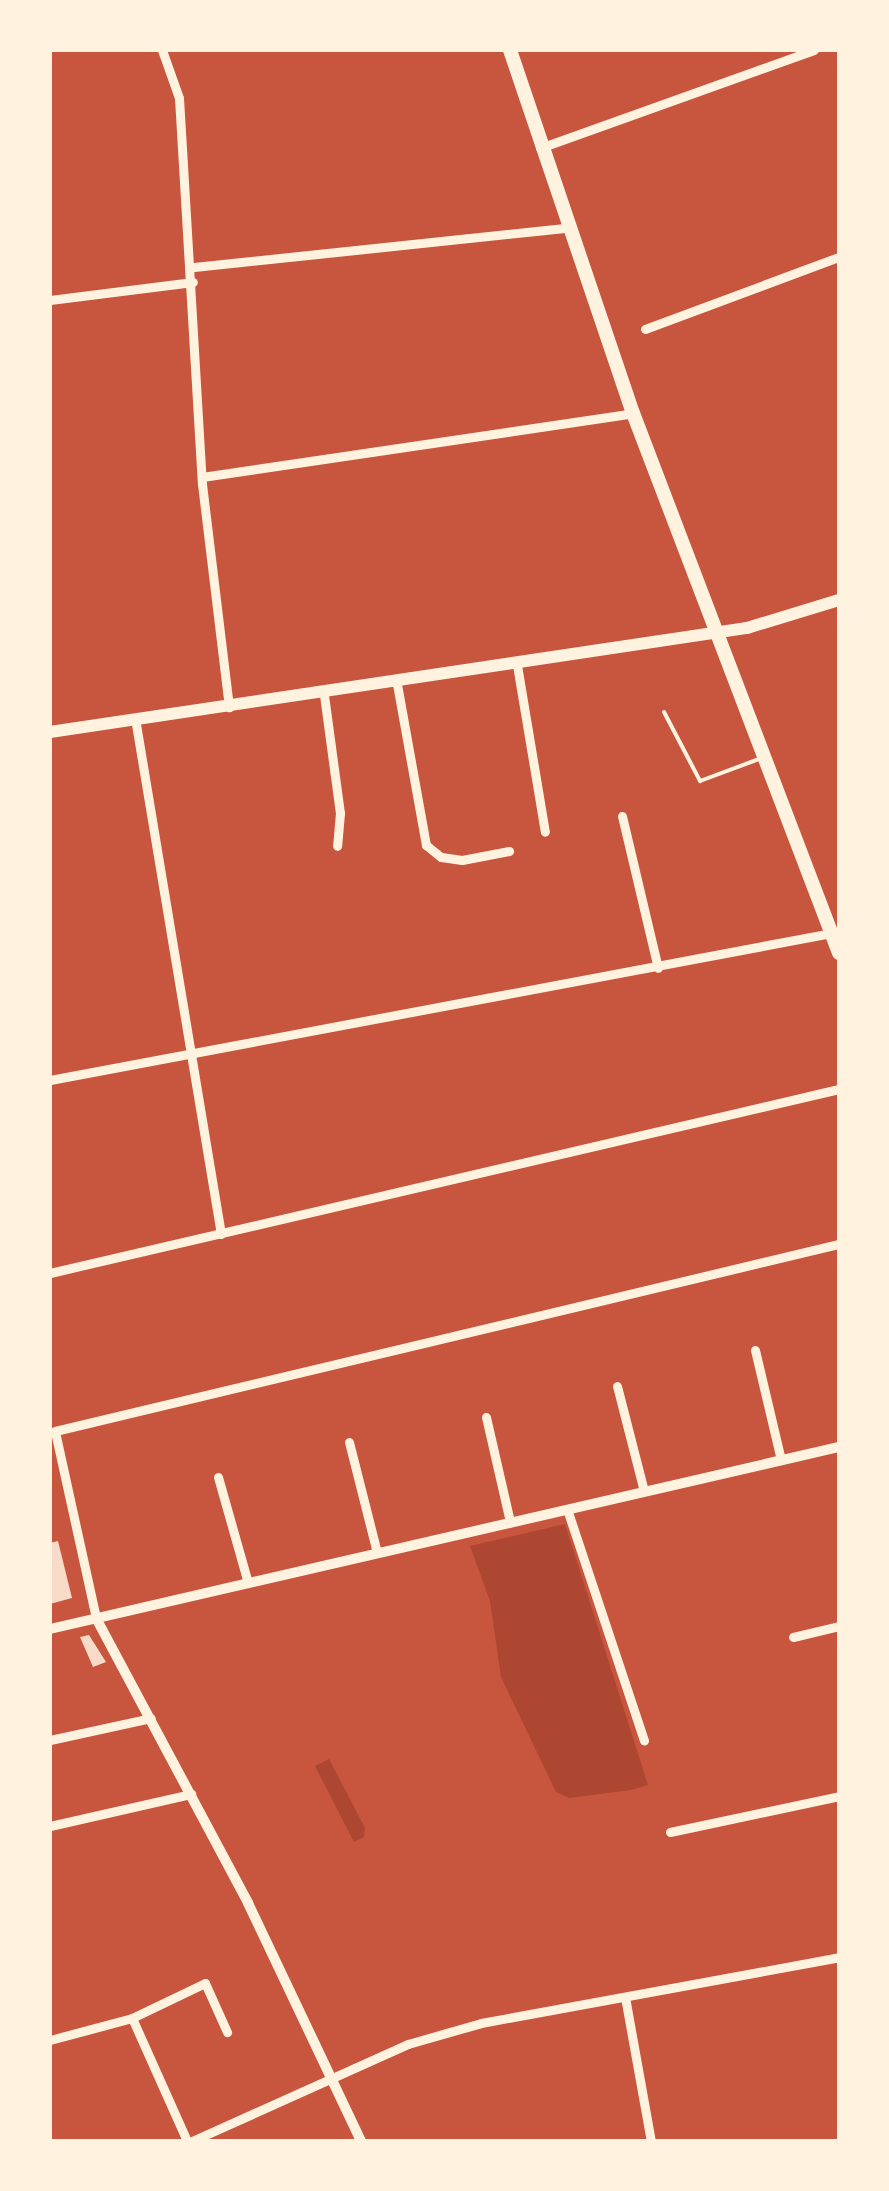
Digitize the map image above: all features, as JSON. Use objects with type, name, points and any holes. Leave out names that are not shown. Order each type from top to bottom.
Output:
[{"type":"main road","points":[[510,50],[567,228],[634,413],[839,953]]},
{"type":"main road","points":[[50,729],[136,724],[719,632],[839,600]]},
{"type":"street","points":[[162,50],[180,98],[194,267],[202,478],[229,710]]},
{"type":"street","points":[[540,148],[814,50]]},
{"type":"street","points":[[194,267],[567,228]]},
{"type":"street","points":[[644,330],[839,256]]},
{"type":"street","points":[[50,300],[194,282]]},
{"type":"street","points":[[202,478],[634,413]]},
{"type":"street","points":[[517,664],[544,832]]},
{"type":"street","points":[[397,684],[426,845],[441,857],[462,860],[508,851]]},
{"type":"street","points":[[324,695],[340,812],[337,846]]},
{"type":"street","points":[[136,724],[221,1234]]},
{"type":"street","points":[[622,816],[658,968]]},
{"type":"street","points":[[50,1080],[832,933]]},
{"type":"street","points":[[50,1273],[839,1088]]},
{"type":"street","points":[[361,2141],[334,2078],[191,1794],[96,1618],[55,1430],[839,1244]]},
{"type":"street","points":[[755,1350],[781,1460]]},
{"type":"street","points":[[617,1386],[644,1492]]},
{"type":"street","points":[[486,1416],[510,1522]]},
{"type":"street","points":[[348,1442],[377,1553]]},
{"type":"street","points":[[50,1629],[839,1447]]},
{"type":"street","points":[[218,1477],[248,1583]]},
{"type":"street","points":[[567,1509],[644,1741]]},
{"type":"street","points":[[792,1638],[839,1626]]},
{"type":"street","points":[[50,1740],[151,1718]]},
{"type":"street","points":[[50,1826],[191,1794]]},
{"type":"street","points":[[670,1832],[839,1796]]},
{"type":"street","points":[[132,2018],[189,2141],[408,2044],[480,2023],[839,1957]]},
{"type":"street","points":[[50,2040],[132,2018],[204,1983],[227,2032]]},
{"type":"street","points":[[625,1996],[651,2141]]},
{"type":"lane","points":[[664,712],[700,781],[766,757]]},
{"type":"shaded area","points":[[565,1524],[648,1785],[631,1790],[569,1798],[556,1792],[501,1677],[490,1601],[470,1546]]},
{"type":"shaded area","points":[[329,1759],[365,1828],[364,1837],[354,1842],[315,1766]]},
{"type":"building","points":[[58,1541],[72,1598],[50,1604],[50,1543]]},
{"type":"building","points":[[89,1635],[106,1662],[93,1667],[80,1637]]}]
